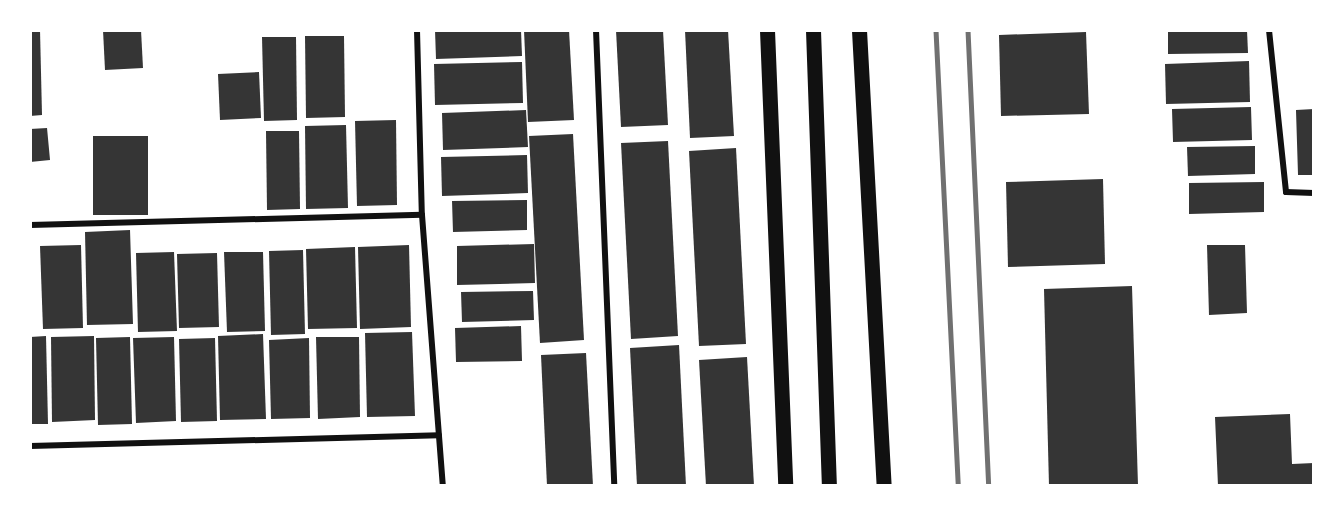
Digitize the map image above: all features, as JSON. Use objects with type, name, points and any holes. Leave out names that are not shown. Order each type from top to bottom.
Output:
[{"type":"main road","points":[[767,30],[785,486]]},
{"type":"main road","points":[[813,30],[829,486]]},
{"type":"main road","points":[[859,30],[884,486]]},
{"type":"street","points":[[417,30],[422,215],[443,486]]},
{"type":"street","points":[[596,30],[614,486]]},
{"type":"street","points":[[1269,30],[1286,192],[1314,193]]},
{"type":"street","points":[[30,225],[422,215]]},
{"type":"street","points":[[30,446],[439,435]]},
{"type":"building","points":[[30,30],[40,30],[42,115],[30,116]]},
{"type":"building","points":[[103,30],[141,30],[143,68],[105,70]]},
{"type":"building","points":[[435,30],[521,30],[522,56],[436,59]]},
{"type":"building","points":[[524,30],[569,30],[574,120],[528,122]]},
{"type":"building","points":[[616,30],[663,30],[668,125],[621,127]]},
{"type":"building","points":[[685,30],[728,30],[734,136],[690,138]]},
{"type":"building","points":[[1168,30],[1247,30],[1248,53],[1168,54]]},
{"type":"building","points":[[1086,32],[1089,114],[1001,116],[999,35]]},
{"type":"building","points":[[305,36],[344,36],[345,117],[306,118]]},
{"type":"building","points":[[262,37],[296,37],[297,120],[264,121]]},
{"type":"building","points":[[1249,61],[1250,102],[1166,104],[1165,64]]},
{"type":"building","points":[[522,62],[523,103],[435,105],[434,64]]},
{"type":"building","points":[[259,72],[261,118],[220,120],[218,74]]},
{"type":"building","points":[[1251,107],[1252,140],[1173,142],[1172,109]]},
{"type":"building","points":[[1314,109],[1314,175],[1298,175],[1296,110]]},
{"type":"building","points":[[526,110],[528,147],[443,150],[442,113]]},
{"type":"building","points":[[396,120],[397,205],[357,206],[355,121]]},
{"type":"building","points":[[346,125],[348,208],[306,209],[305,126]]},
{"type":"building","points":[[47,128],[50,160],[30,162],[30,129]]},
{"type":"building","points":[[266,131],[299,131],[300,209],[267,210]]},
{"type":"building","points":[[573,134],[584,340],[540,343],[529,136]]},
{"type":"building","points":[[93,136],[148,136],[148,215],[93,215]]},
{"type":"building","points":[[668,141],[678,336],[631,339],[621,143]]},
{"type":"building","points":[[1255,146],[1255,174],[1188,176],[1187,147]]},
{"type":"building","points":[[736,148],[746,344],[699,346],[689,151]]},
{"type":"building","points":[[527,155],[528,193],[442,196],[441,157]]},
{"type":"building","points":[[1103,179],[1105,264],[1008,267],[1006,182]]},
{"type":"building","points":[[1264,182],[1264,212],[1189,214],[1189,183]]},
{"type":"building","points":[[527,200],[527,230],[453,232],[452,201]]},
{"type":"building","points":[[130,230],[133,324],[87,325],[85,232]]},
{"type":"building","points":[[534,244],[535,283],[457,285],[457,246]]},
{"type":"building","points":[[81,245],[83,328],[43,329],[40,246]]},
{"type":"building","points":[[409,245],[411,327],[360,329],[358,247]]},
{"type":"building","points":[[1207,245],[1245,245],[1247,313],[1209,315]]},
{"type":"building","points":[[355,247],[357,328],[308,329],[306,249]]},
{"type":"building","points":[[303,250],[305,334],[271,335],[269,251]]},
{"type":"building","points":[[174,252],[177,331],[138,332],[136,253]]},
{"type":"building","points":[[224,252],[263,252],[265,331],[227,332]]},
{"type":"building","points":[[217,253],[219,327],[179,328],[177,254]]},
{"type":"building","points":[[1132,286],[1138,486],[1049,486],[1044,289]]},
{"type":"building","points":[[533,291],[534,320],[462,322],[461,292]]},
{"type":"building","points":[[521,326],[522,361],[456,362],[455,328]]},
{"type":"building","points":[[412,332],[415,416],[367,417],[365,333]]},
{"type":"building","points":[[263,334],[266,419],[220,420],[218,336]]},
{"type":"building","points":[[46,336],[48,424],[30,424],[30,337]]},
{"type":"building","points":[[94,336],[95,420],[52,422],[51,337]]},
{"type":"building","points":[[130,337],[132,424],[98,425],[96,338]]},
{"type":"building","points":[[174,337],[176,421],[136,423],[133,338]]},
{"type":"building","points":[[316,337],[359,337],[360,417],[318,419]]},
{"type":"building","points":[[215,338],[217,421],[181,422],[179,339]]},
{"type":"building","points":[[309,338],[310,418],[271,419],[269,340]]},
{"type":"building","points":[[679,345],[686,486],[637,486],[630,348]]},
{"type":"building","points":[[586,353],[593,486],[547,486],[541,355]]},
{"type":"building","points":[[747,357],[754,486],[706,486],[699,360]]},
{"type":"building","points":[[1290,414],[1292,464],[1314,463],[1314,486],[1218,486],[1215,417]]},
{"type":"railway","points":[[936,30],[958,486]]},
{"type":"railway","points":[[968,30],[989,486]]}]
